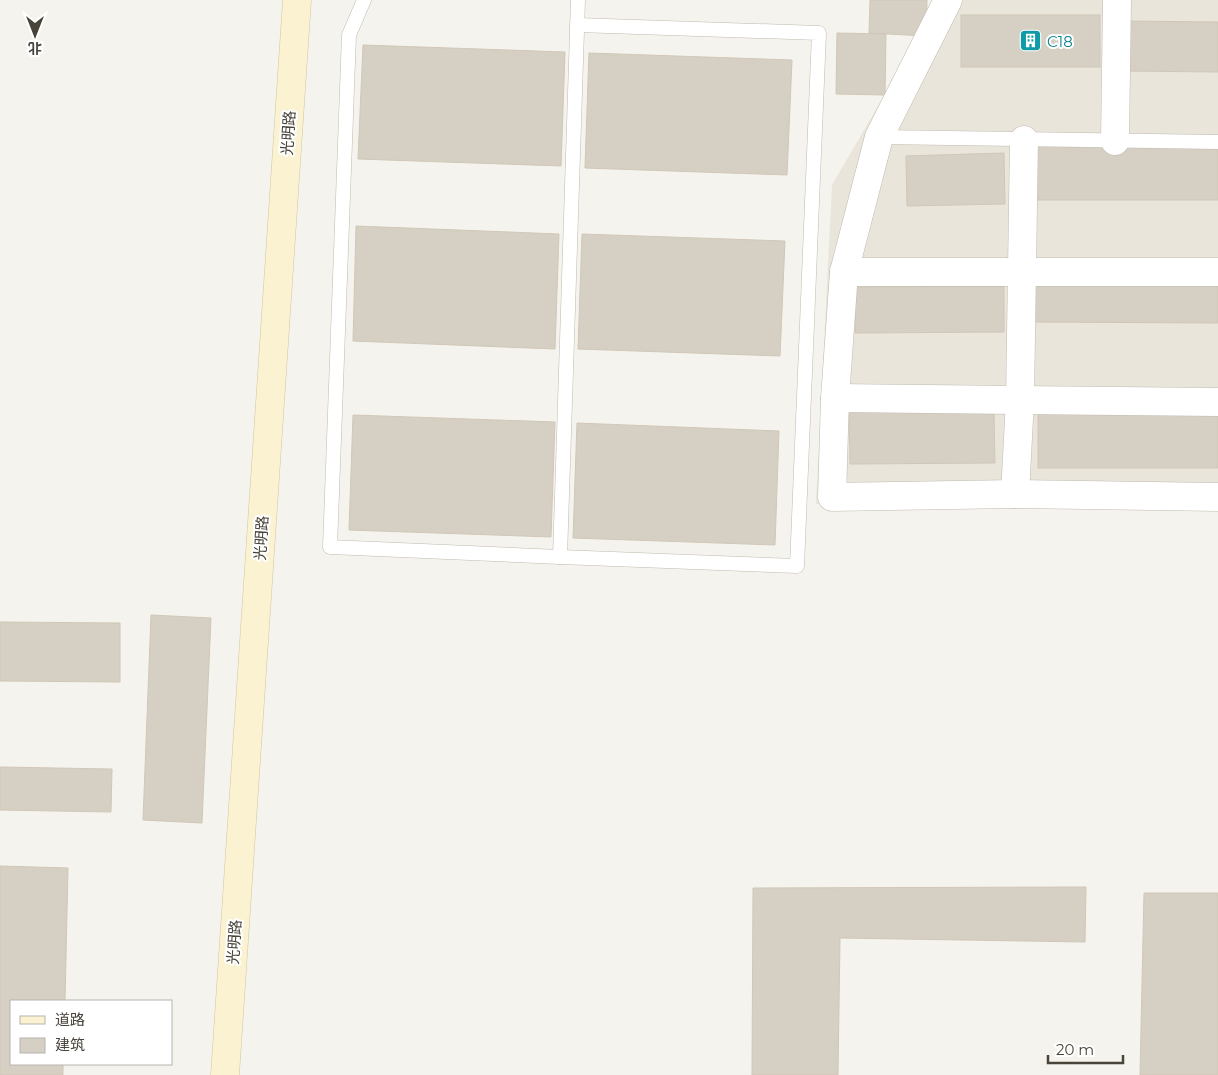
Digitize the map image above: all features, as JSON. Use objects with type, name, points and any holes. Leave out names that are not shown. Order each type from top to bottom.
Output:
[{"type":"street","name":"光明路","points":[[225,1075],[297,0]]},
{"type":"street","points":[[948,0],[879,137],[844,272],[835,398],[832,497],[1015,494],[1218,497]]},
{"type":"street","points":[[1115,141],[1117,0]]},
{"type":"street","points":[[1015,494],[1020,400],[1024,140]]},
{"type":"street","points":[[844,272],[1218,272]]},
{"type":"street","points":[[835,398],[1218,402]]},
{"type":"lane","points":[[364,0],[349,35],[330,547],[797,566],[819,33],[577,25]]},
{"type":"lane","points":[[560,557],[578,0]]},
{"type":"lane","points":[[879,137],[1218,142]]},
{"type":"shaded area","points":[[938,0],[1218,0],[1218,507],[816,504],[832,185],[933,12]]},
{"type":"building","points":[[870,0],[927,0],[926,36],[869,33]]},
{"type":"building","name":"C18","points":[[961,15],[1100,15],[1100,67],[961,67]]},
{"type":"building","points":[[1125,21],[1218,22],[1218,72],[1124,71]]},
{"type":"building","points":[[837,33],[886,34],[885,95],[836,94]]},
{"type":"building","points":[[363,45],[565,52],[561,166],[358,159]]},
{"type":"building","points":[[589,53],[792,60],[787,175],[585,168]]},
{"type":"building","points":[[1036,146],[1218,147],[1218,200],[1036,200]]},
{"type":"building","points":[[1004,153],[1005,204],[907,206],[906,156]]},
{"type":"building","points":[[356,226],[559,234],[555,349],[353,341]]},
{"type":"building","points":[[582,234],[785,241],[780,356],[578,349]]},
{"type":"building","points":[[1028,268],[1218,269],[1218,323],[1028,322]]},
{"type":"building","points":[[1004,286],[1004,332],[855,333],[855,287]]},
{"type":"building","points":[[994,411],[995,463],[850,464],[849,412]]},
{"type":"building","points":[[1038,414],[1218,415],[1218,468],[1038,468]]},
{"type":"building","points":[[353,415],[555,422],[551,537],[349,530]]},
{"type":"building","points":[[577,423],[779,431],[775,545],[573,538]]},
{"type":"building","points":[[151,615],[211,618],[202,823],[143,820]]},
{"type":"building","points":[[0,622],[120,623],[120,682],[0,681]]},
{"type":"building","points":[[0,767],[112,769],[111,812],[0,810]]},
{"type":"building","points":[[0,866],[68,868],[65,1000],[10,1000],[10,1065],[63,1065],[63,1075],[0,1075]]},
{"type":"building","points":[[1086,887],[1085,942],[840,938],[838,1075],[752,1075],[753,888]]},
{"type":"building","points":[[1144,893],[1218,893],[1218,1075],[1140,1075]]},
{"type":"place","name":"C18","points":[[1031,41]]}]
